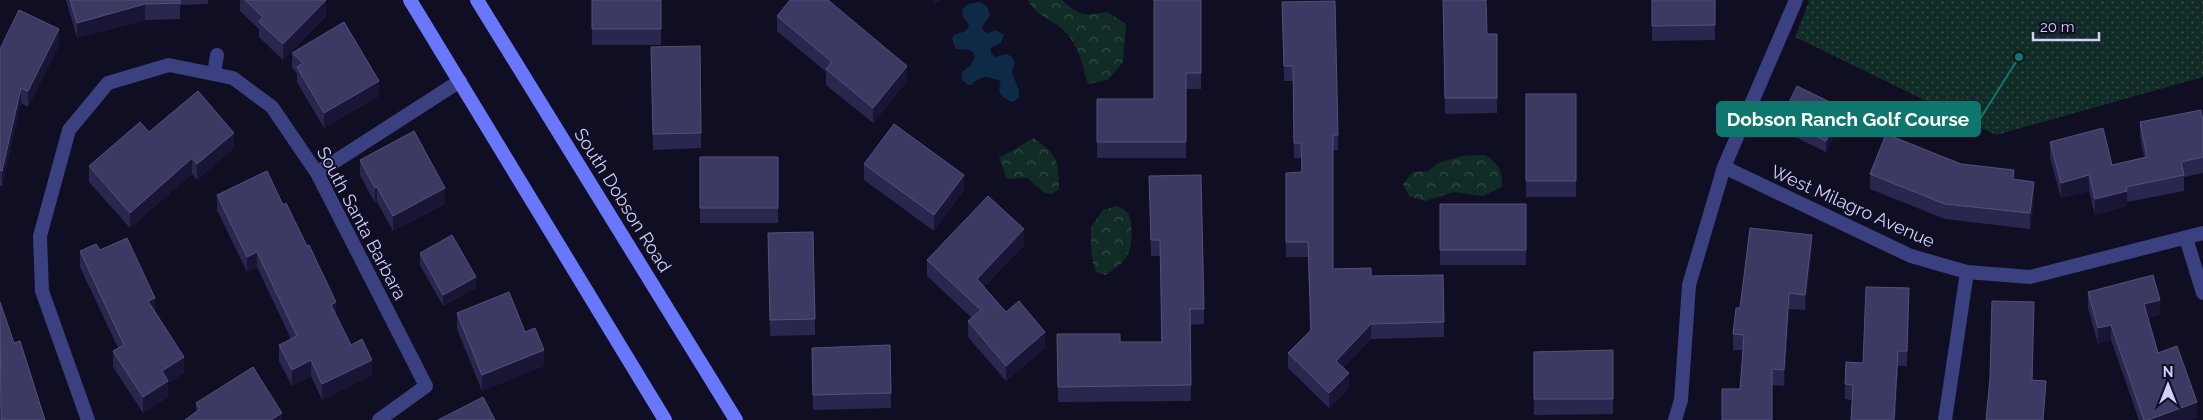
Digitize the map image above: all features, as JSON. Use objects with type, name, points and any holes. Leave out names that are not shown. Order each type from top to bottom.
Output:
[{"type":"main road","points":[[410,0],[665,420]]},
{"type":"main road","name":"South Dobson Road","points":[[477,0],[736,420]]},
{"type":"street","points":[[1675,420],[1681,400],[1689,285],[1724,167],[1796,0]]},
{"type":"street","points":[[214,74],[217,55]]},
{"type":"street","name":"South Santa Barbara","points":[[88,420],[42,291],[40,236],[69,130],[108,83],[169,65],[232,78],[272,107],[317,173],[426,386],[379,420]]},
{"type":"street","points":[[317,173],[460,81]]},
{"type":"street","name":"West Milagro Avenue","points":[[1724,167],[1911,256],[1967,272],[2030,277],[2203,233]]},
{"type":"street","points":[[2186,238],[2203,293]]},
{"type":"street","points":[[1944,420],[1967,272]]},
{"type":"green space","points":[[1028,0],[1062,0],[1083,14],[1108,12],[1126,24],[1123,62],[1108,80],[1088,84],[1079,53],[1072,40],[1061,28],[1034,9]]},
{"type":"green space","points":[[1807,0],[2203,0],[2203,77],[1996,135],[1795,37],[1809,1]]},
{"type":"green space","points":[[1034,138],[1048,149],[1057,165],[1059,189],[1052,194],[1045,193],[1027,178],[1007,179],[999,158]]},
{"type":"green space","points":[[1484,155],[1493,160],[1499,168],[1502,177],[1502,187],[1483,196],[1454,192],[1425,201],[1409,196],[1403,184],[1413,172],[1428,171],[1438,163],[1462,156]]},
{"type":"green space","points":[[1116,206],[1124,209],[1129,215],[1132,235],[1128,254],[1124,261],[1105,275],[1096,272],[1094,267],[1091,250],[1091,227],[1103,210]]},
{"type":"water","points":[[979,2],[987,6],[990,15],[982,27],[984,31],[988,33],[996,30],[1004,35],[1001,43],[991,48],[991,53],[995,57],[1006,54],[1011,56],[1015,62],[1012,72],[1019,91],[1019,98],[1013,102],[1001,94],[999,88],[1001,81],[982,78],[972,85],[968,85],[961,79],[962,72],[973,62],[975,55],[969,50],[956,49],[952,39],[954,35],[966,31],[969,25],[963,17],[962,9],[968,4]]},
{"type":"building","points":[[70,0],[180,0],[180,3],[145,4],[77,23]]},
{"type":"building","points":[[245,0],[326,0],[283,44],[259,22],[263,17]]},
{"type":"building","points":[[592,0],[661,0],[661,29],[592,29]]},
{"type":"building","points":[[790,0],[828,0],[907,66],[873,108],[826,69],[832,62],[777,16]]},
{"type":"building","points":[[1154,0],[1201,0],[1201,73],[1186,73],[1186,142],[1097,142],[1097,99],[1154,99]]},
{"type":"building","points":[[1443,0],[1486,0],[1487,34],[1497,34],[1497,98],[1445,98]]},
{"type":"building","points":[[1652,0],[1715,0],[1715,25],[1652,26]]},
{"type":"building","points":[[1335,1],[1338,135],[1333,135],[1333,269],[1371,268],[1371,276],[1443,275],[1444,322],[1371,324],[1336,361],[1349,373],[1329,393],[1288,353],[1311,330],[1308,242],[1286,242],[1286,173],[1302,172],[1301,143],[1294,143],[1293,66],[1284,66],[1282,2]]},
{"type":"building","points":[[19,10],[59,29],[28,91],[21,88],[2,171],[0,170],[0,49]]},
{"type":"building","points":[[344,22],[379,81],[324,113],[297,67],[303,63],[292,53]]},
{"type":"building","points":[[700,46],[701,133],[653,134],[651,47]]},
{"type":"building","points":[[1797,86],[1842,108],[1826,141],[1781,119]]},
{"type":"building","points":[[198,91],[234,133],[197,164],[192,158],[130,213],[89,166],[140,122],[149,132]]},
{"type":"building","points":[[1526,94],[1576,94],[1576,181],[1526,181]]},
{"type":"building","points":[[2201,110],[2203,121],[2203,157],[2181,162],[2184,175],[2126,187],[2127,191],[2095,199],[2089,175],[2061,183],[2050,142],[2103,128],[2112,165],[2147,157],[2140,122]]},
{"type":"building","points":[[894,124],[964,175],[934,215],[864,164]]},
{"type":"building","points":[[414,131],[445,188],[393,216],[360,160]]},
{"type":"building","points":[[1886,134],[1961,164],[2014,170],[2013,179],[2034,182],[2030,213],[1945,204],[1870,174]]},
{"type":"building","points":[[700,157],[778,157],[778,208],[700,208]]},
{"type":"building","points":[[267,171],[283,205],[286,203],[307,246],[309,245],[336,302],[331,305],[351,345],[362,339],[372,360],[322,384],[311,360],[292,370],[279,345],[297,336],[257,252],[247,257],[217,195]]},
{"type":"building","points":[[1201,175],[1204,309],[1190,309],[1191,385],[1058,387],[1057,334],[1120,334],[1120,342],[1162,342],[1160,240],[1151,240],[1149,176]]},
{"type":"building","points":[[988,196],[1024,229],[977,279],[1006,312],[1019,301],[1045,332],[1006,366],[968,321],[981,310],[927,260]]},
{"type":"building","points":[[1440,204],[1526,204],[1526,250],[1440,250]]},
{"type":"building","points":[[1750,228],[1812,235],[1805,295],[1789,293],[1784,370],[1772,369],[1772,420],[1722,420],[1722,389],[1740,389],[1744,335],[1733,334],[1736,308],[1740,308]]},
{"type":"building","points":[[813,232],[815,319],[770,320],[768,233]]},
{"type":"building","points":[[452,235],[476,277],[443,295],[420,253]]},
{"type":"building","points":[[127,238],[155,298],[148,301],[184,357],[162,371],[168,381],[143,397],[113,351],[124,345],[80,251],[96,244],[100,250]]},
{"type":"building","points":[[2153,275],[2160,300],[2144,304],[2158,353],[2177,346],[2197,402],[2144,420],[2111,325],[2098,328],[2088,292]]},
{"type":"building","points":[[1866,287],[1909,288],[1907,351],[1898,351],[1894,420],[1851,420],[1853,385],[1845,384],[1846,362],[1863,363]]},
{"type":"building","points":[[509,292],[525,332],[535,328],[544,350],[482,375],[457,313]]},
{"type":"building","points":[[1992,301],[2034,302],[2032,380],[2046,381],[2043,420],[1986,420],[1990,378]]},
{"type":"building","points":[[0,302],[14,343],[20,341],[45,420],[1,420]]},
{"type":"building","points":[[890,345],[891,393],[813,395],[812,348]]},
{"type":"building","points":[[1613,350],[1613,399],[1534,399],[1534,352]]},
{"type":"building","points":[[253,367],[282,413],[271,420],[185,420],[200,409],[196,403]]},
{"type":"building","points":[[483,397],[495,420],[438,420]]},
{"type":"place","name":"Dobson Ranch Golf Course","points":[[2019,57]]}]
